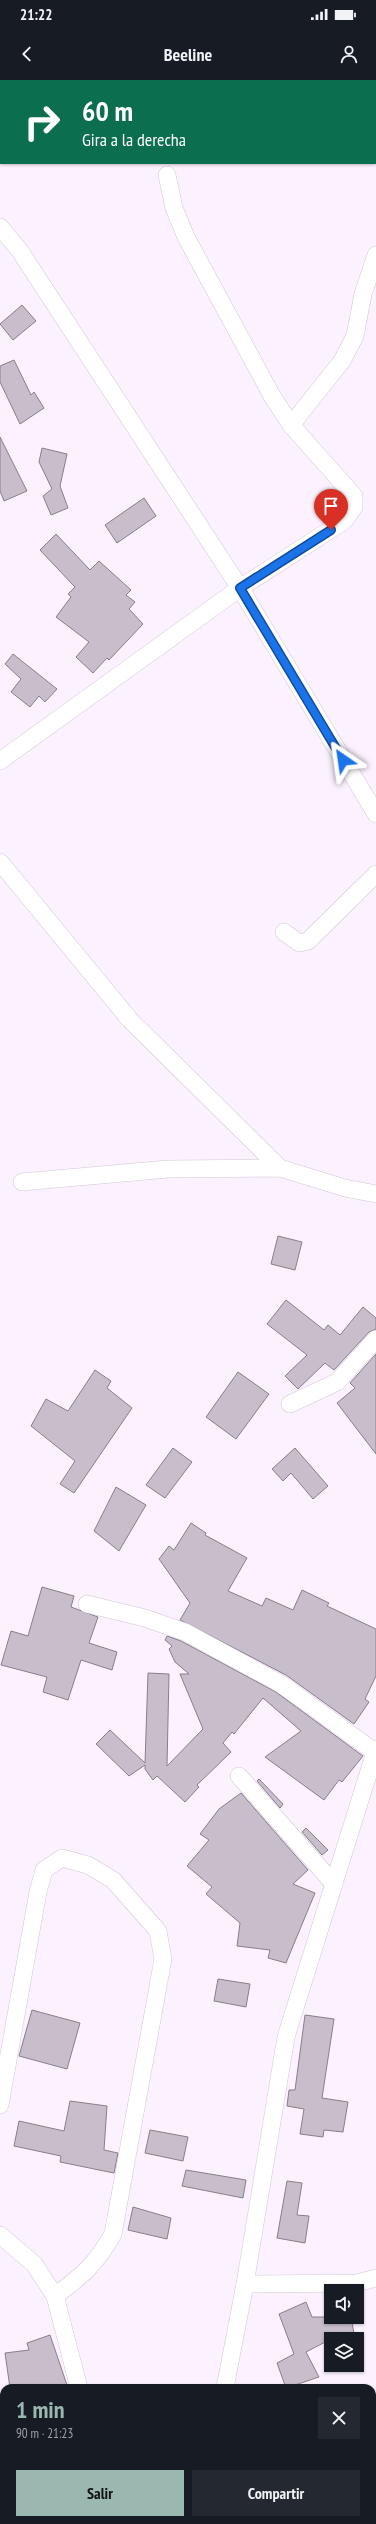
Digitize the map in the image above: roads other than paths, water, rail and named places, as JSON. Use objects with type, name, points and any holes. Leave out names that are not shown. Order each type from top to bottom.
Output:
[{"type":"street","points":[[0,760],[240,588],[344,521],[354,507],[354,496],[291,425],[272,396],[186,237],[174,208],[167,175]]},
{"type":"street","points":[[0,228],[20,251],[240,588],[376,814]]},
{"type":"street","points":[[291,425],[342,361],[355,336],[363,294],[376,255]]},
{"type":"street","points":[[0,862],[130,1020],[280,1168]]},
{"type":"street","points":[[284,932],[299,943],[308,941],[376,874]]},
{"type":"street","points":[[22,1182],[168,1169],[280,1168],[345,1188],[376,1194]]},
{"type":"street","points":[[290,1404],[337,1382],[376,1339]]},
{"type":"street","points":[[87,1604],[145,1618],[185,1632],[281,1684],[376,1751],[286,2037],[245,2284],[226,2384]]},
{"type":"street","points":[[239,1776],[334,1884]]},
{"type":"street","points":[[0,2105],[38,1892],[44,1870],[62,1858],[88,1865],[113,1880],[158,1931],[163,1959],[113,2234],[99,2258],[82,2276],[55,2296]]},
{"type":"street","points":[[0,2235],[34,2264],[55,2296],[78,2384]]},
{"type":"street","points":[[245,2284],[357,2283],[376,2278]]}]
